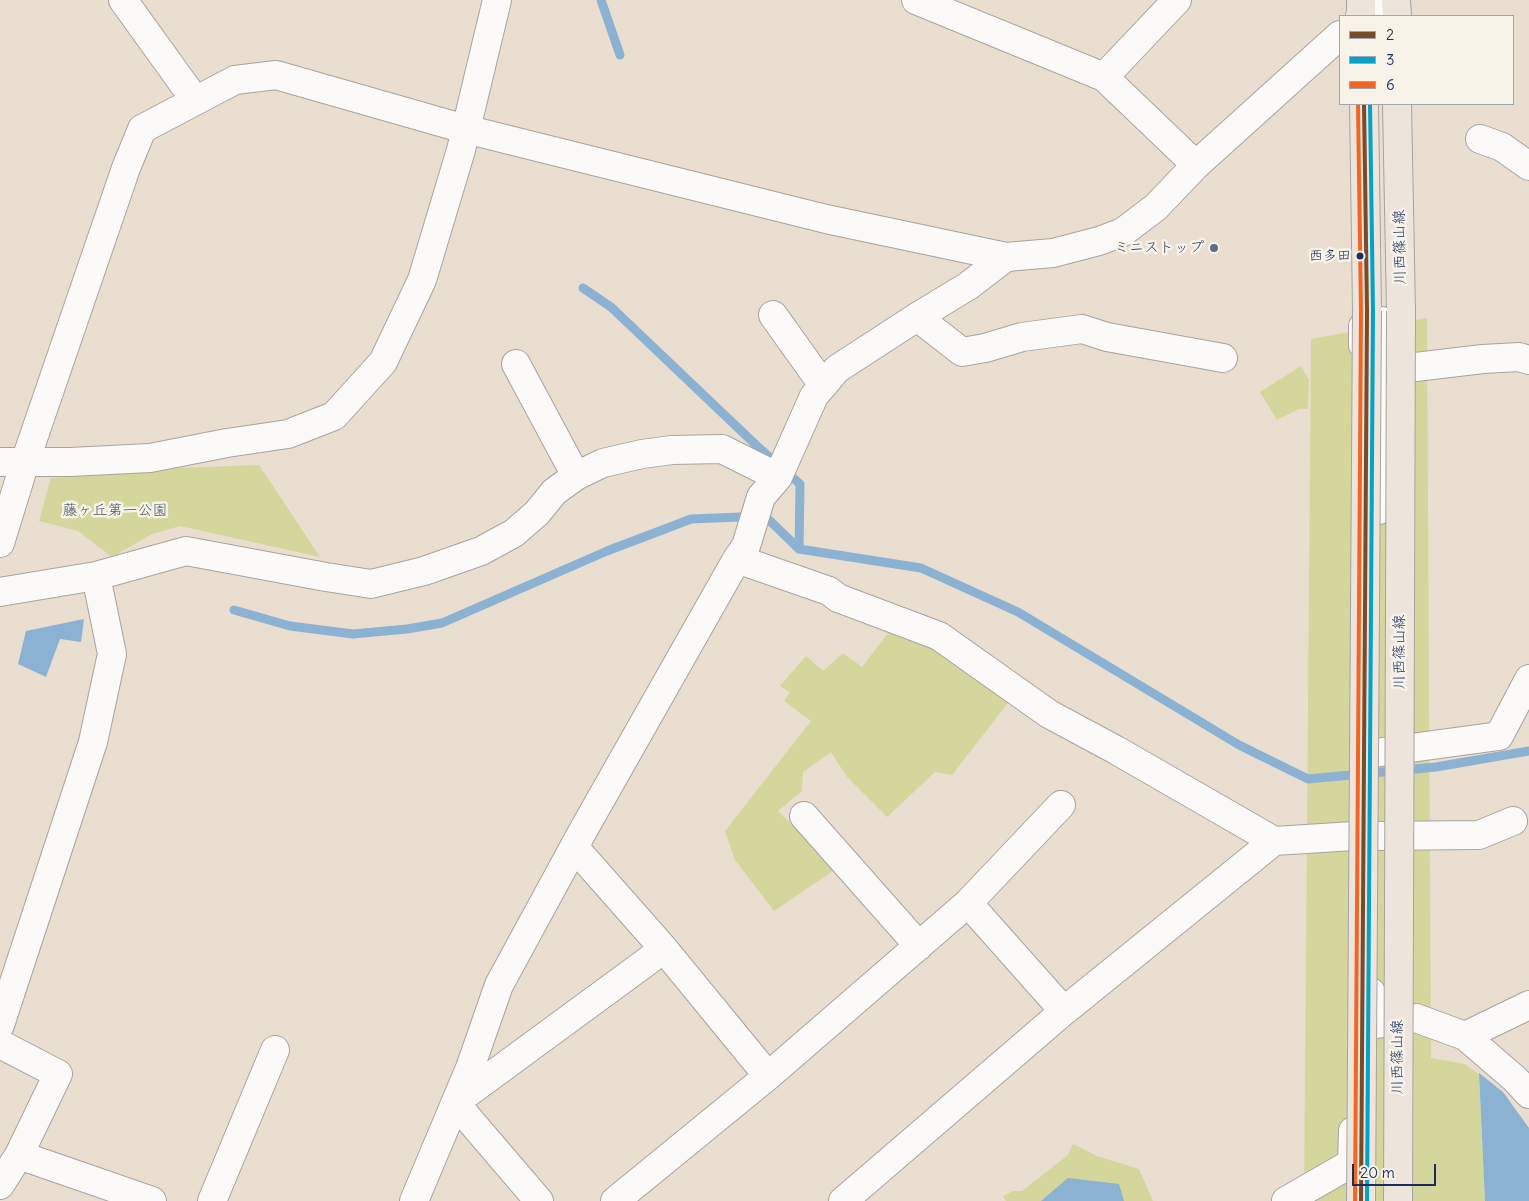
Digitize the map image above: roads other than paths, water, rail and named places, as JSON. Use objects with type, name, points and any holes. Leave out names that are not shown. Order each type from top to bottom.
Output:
[{"type":"main road","points":[[1361,0],[1361,15]]},
{"type":"main road","points":[[1396,0],[1397,15]]},
{"type":"main road","points":[[1361,1201],[1366,311],[1364,105]]},
{"type":"main road","name":"川西篠山線","points":[[1397,105],[1401,310],[1398,1201]]},
{"type":"street","points":[[123,0],[195,100]]},
{"type":"street","points":[[13,462],[150,458],[227,443],[288,434],[334,416],[383,362],[422,280],[461,150],[497,0]]},
{"type":"street","points":[[916,0],[1104,77],[1196,165]]},
{"type":"street","points":[[1104,77],[1177,0]]},
{"type":"street","points":[[1362,15],[1383,0]]},
{"type":"street","points":[[0,543],[13,462],[142,129],[235,80],[276,75],[465,129],[826,219],[1006,257],[1053,253],[1100,241],[1123,232],[1156,207],[1196,165],[1339,36]]},
{"type":"street","points":[[1480,140],[1502,147],[1529,166]]},
{"type":"street","points":[[414,1201],[470,1068],[499,985],[574,847],[746,546],[761,497],[778,476],[814,396],[837,369],[968,286],[1006,257]]},
{"type":"street","points":[[773,315],[823,385]]},
{"type":"street","points":[[917,317],[962,352],[985,348],[1022,337],[1082,329],[1107,337],[1223,358]]},
{"type":"street","points":[[1286,1201],[1352,1162],[1361,1027],[1363,326],[1382,322],[1374,753],[1363,836]]},
{"type":"street","points":[[1382,371],[1519,356],[1529,360]]},
{"type":"street","points":[[516,364],[576,476]]},
{"type":"street","points":[[0,592],[96,576],[186,551],[371,584],[424,572],[480,551],[514,533],[537,513],[554,492],[576,476],[603,463],[642,454],[672,450],[722,449],[778,476]]},
{"type":"street","points":[[737,559],[829,591],[838,598],[939,636],[1049,714],[1116,750],[1274,841],[1363,836],[1479,835],[1513,821]]},
{"type":"street","points":[[0,1025],[93,742],[112,654],[96,576]]},
{"type":"street","points":[[1374,753],[1499,736],[1529,679]]},
{"type":"street","points":[[615,1201],[768,1076],[968,903],[1061,805]]},
{"type":"street","points":[[804,816],[919,946]]},
{"type":"street","points":[[843,1201],[1064,1011],[1274,841]]},
{"type":"street","points":[[574,847],[664,949],[768,1076]]},
{"type":"street","points":[[968,903],[1064,1011]]},
{"type":"street","points":[[456,1103],[664,949]]},
{"type":"street","points":[[1465,1036],[1529,1006]]},
{"type":"street","points":[[1361,1027],[1416,1018],[1465,1036],[1515,1079],[1529,1094]]},
{"type":"street","points":[[0,1044],[58,1074],[19,1155],[0,1185]]},
{"type":"street","points":[[212,1201],[275,1050]]},
{"type":"street","points":[[456,1103],[539,1201]]},
{"type":"street","points":[[19,1155],[152,1201]]},
{"type":"water","points":[[84,619],[81,642],[60,639],[46,677],[18,664],[26,631]]},
{"type":"water","points":[[1479,1073],[1503,1092],[1529,1128],[1529,1201],[1485,1201]]},
{"type":"water","points":[[1068,1178],[1119,1184],[1124,1201],[1041,1201]]},
{"type":"waterway","points":[[601,0],[620,55]]},
{"type":"waterway","points":[[583,288],[611,307],[756,445],[800,484],[799,549]]},
{"type":"waterway","points":[[234,610],[290,626],[353,634],[407,629],[442,623],[607,551],[691,519],[765,516],[799,549],[921,568],[1018,612],[1239,745],[1308,779],[1436,767],[1529,751]]},
{"type":"place","name":"ミニストップ","points":[[1214,248]]},
{"type":"place","name":"西多田","points":[[1360,256]]},
{"type":"park label","name":"藤ヶ丘第一公園","points":[[115,511]]}]
